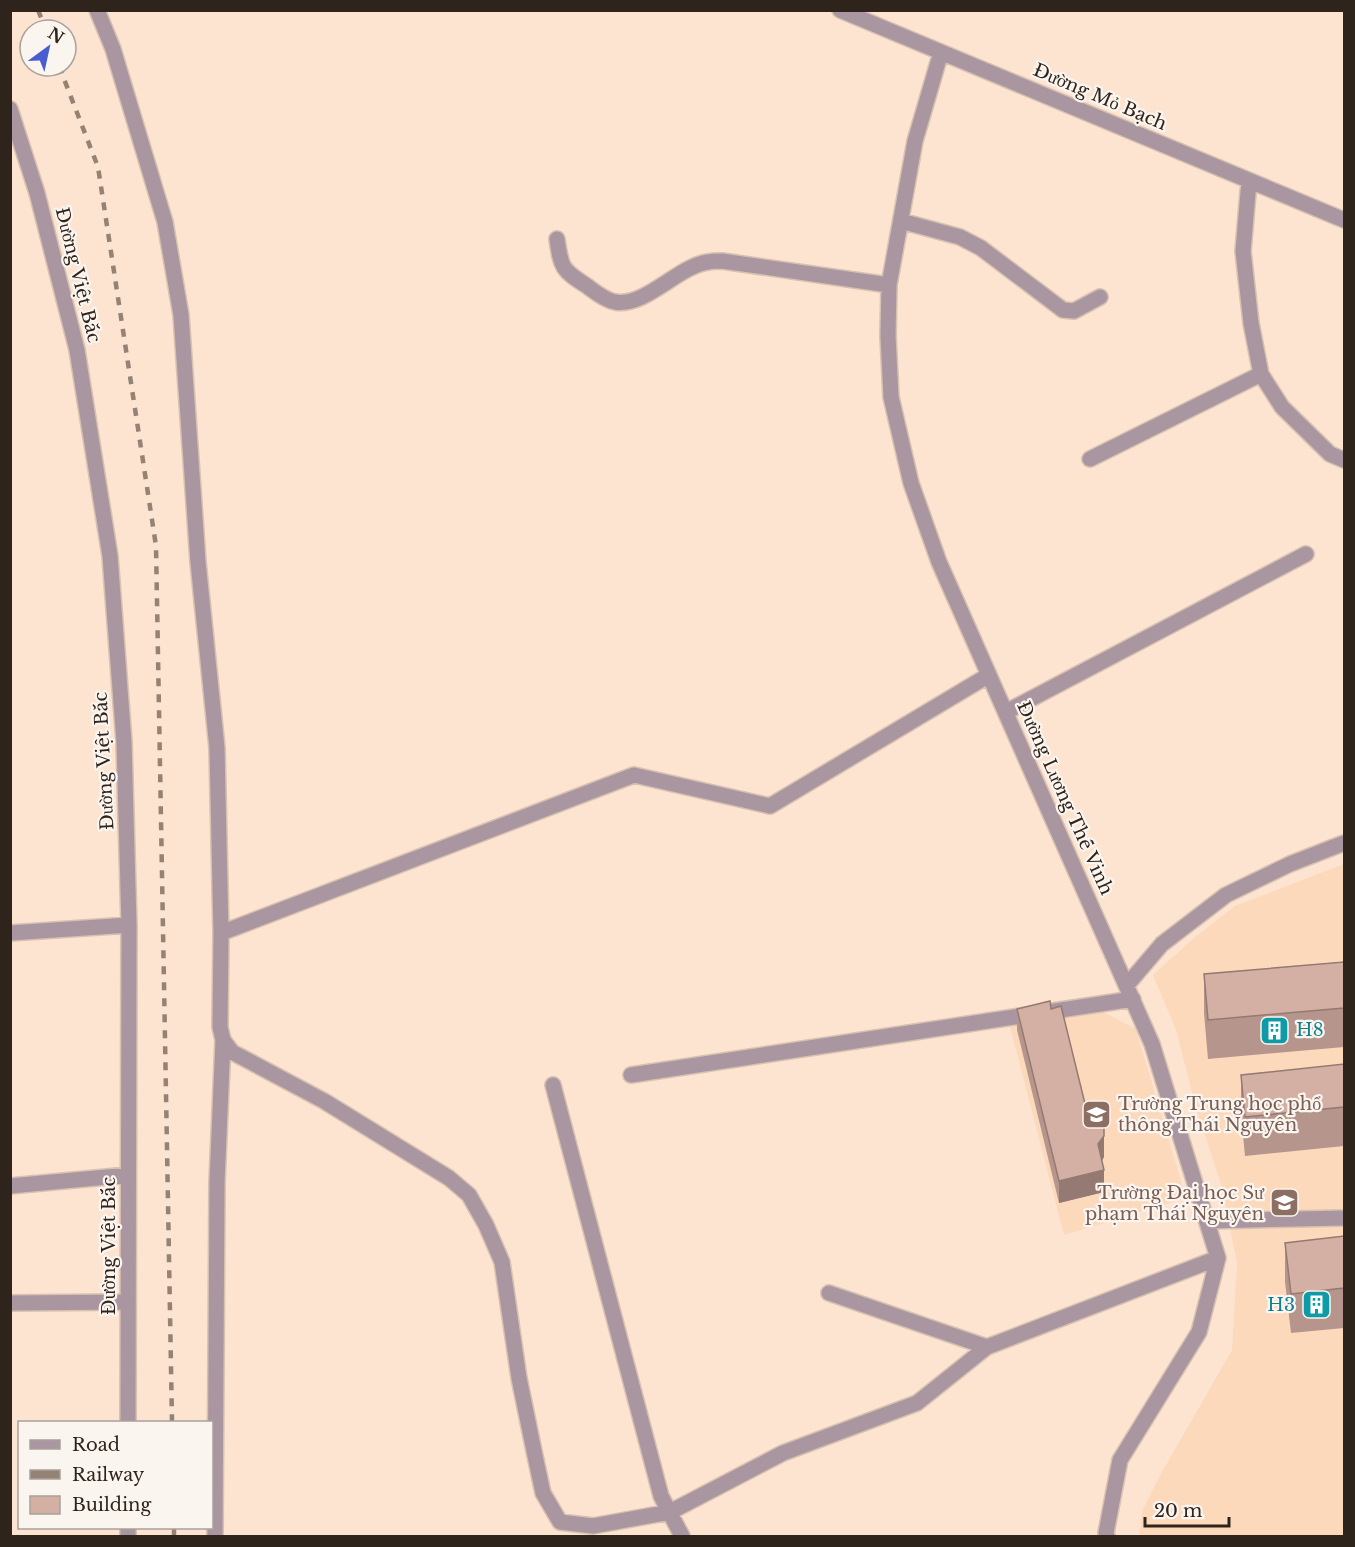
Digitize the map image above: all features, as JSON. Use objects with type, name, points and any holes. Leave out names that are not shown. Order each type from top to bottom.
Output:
[{"type":"street","points":[[97,10],[113,49],[162,212],[181,315],[198,562],[217,748],[221,933],[220,1027],[223,1040],[217,1182],[215,1536]]},
{"type":"street","name":"Đường Mỏ Bạch","points":[[840,10],[1344,220]]},
{"type":"street","name":"Đường Lương Thế Vinh","points":[[941,52],[915,141],[889,285],[888,336],[891,397],[911,483],[939,562],[1152,1044],[1218,1258]]},
{"type":"street","name":"Đường Việt Bắc","points":[[10,109],[16,146],[37,194],[77,350],[110,556],[124,742],[129,925],[128,1421]]},
{"type":"street","points":[[1249,181],[1244,251],[1251,323],[1261,374],[1281,407],[1330,454],[1344,460]]},
{"type":"street","points":[[901,221],[938,229],[981,248],[1063,310],[1074,311],[1100,297]]},
{"type":"street","points":[[557,239],[560,263],[568,274],[600,295],[616,302],[642,297],[660,285],[706,262],[722,261],[889,285]]},
{"type":"street","points":[[1090,459],[1261,374]]},
{"type":"street","points":[[1005,712],[1306,554]]},
{"type":"street","points":[[221,933],[634,775],[770,806],[989,675]]},
{"type":"street","points":[[631,1075],[1130,992],[1162,944],[1226,895],[1290,864],[1344,843]]},
{"type":"street","points":[[10,933],[129,925]]},
{"type":"street","points":[[223,1040],[232,1052],[324,1101],[449,1178],[469,1195],[486,1225],[502,1262],[519,1378],[543,1493],[560,1522],[593,1526],[670,1512],[783,1453],[916,1403],[987,1347],[1218,1258]]},
{"type":"street","points":[[553,1085],[662,1496],[682,1536]]},
{"type":"street","points":[[10,1186],[128,1175]]},
{"type":"street","points":[[1207,1221],[1344,1218]]},
{"type":"street","points":[[1107,1536],[1120,1460],[1199,1332],[1218,1258]]},
{"type":"street","points":[[828,1293],[987,1347]]},
{"type":"street","points":[[10,1303],[128,1302]]},
{"type":"shaded area","name":"Trường Đại học Sư phạm Thái Nguyên","points":[[1344,864],[1344,1536],[1139,1536],[1143,1509],[1158,1479],[1232,1350],[1237,1263],[1221,1184],[1197,1111],[1176,1030],[1153,975],[1195,937],[1235,906]]},
{"type":"shaded area","name":"Trường Trung học phổ thông Thái Nguyên","points":[[1097,1009],[1136,1029],[1186,1198],[1064,1235],[1009,1023]]},
{"type":"building","points":[[1344,962],[1344,1008],[1208,1020],[1204,974]]},
{"type":"building","points":[[1050,1001],[1051,1009],[1061,1006],[1089,1120],[1101,1123],[1104,1129],[1104,1136],[1098,1144],[1104,1170],[1059,1181],[1017,1009]]},
{"type":"building","points":[[1344,1064],[1344,1107],[1245,1117],[1241,1075]]},
{"type":"building","points":[[1344,1236],[1344,1288],[1291,1294],[1285,1243]]},
{"type":"railway","points":[[38,10],[41,18]]},
{"type":"railway","points":[[64,78],[98,167],[156,546],[172,1421]]},
{"type":"railway","points":[[174,1529],[174,1536]]},
{"type":"place","name":"H8","points":[[1275,1030]]},
{"type":"place","name":"Trường Trung học phổ thông Thái Nguyên","points":[[1097,1114]]},
{"type":"place","name":"Trường Đại học Sư phạm Thái Nguyên","points":[[1285,1203]]},
{"type":"place","name":"H3","points":[[1316,1305]]}]
